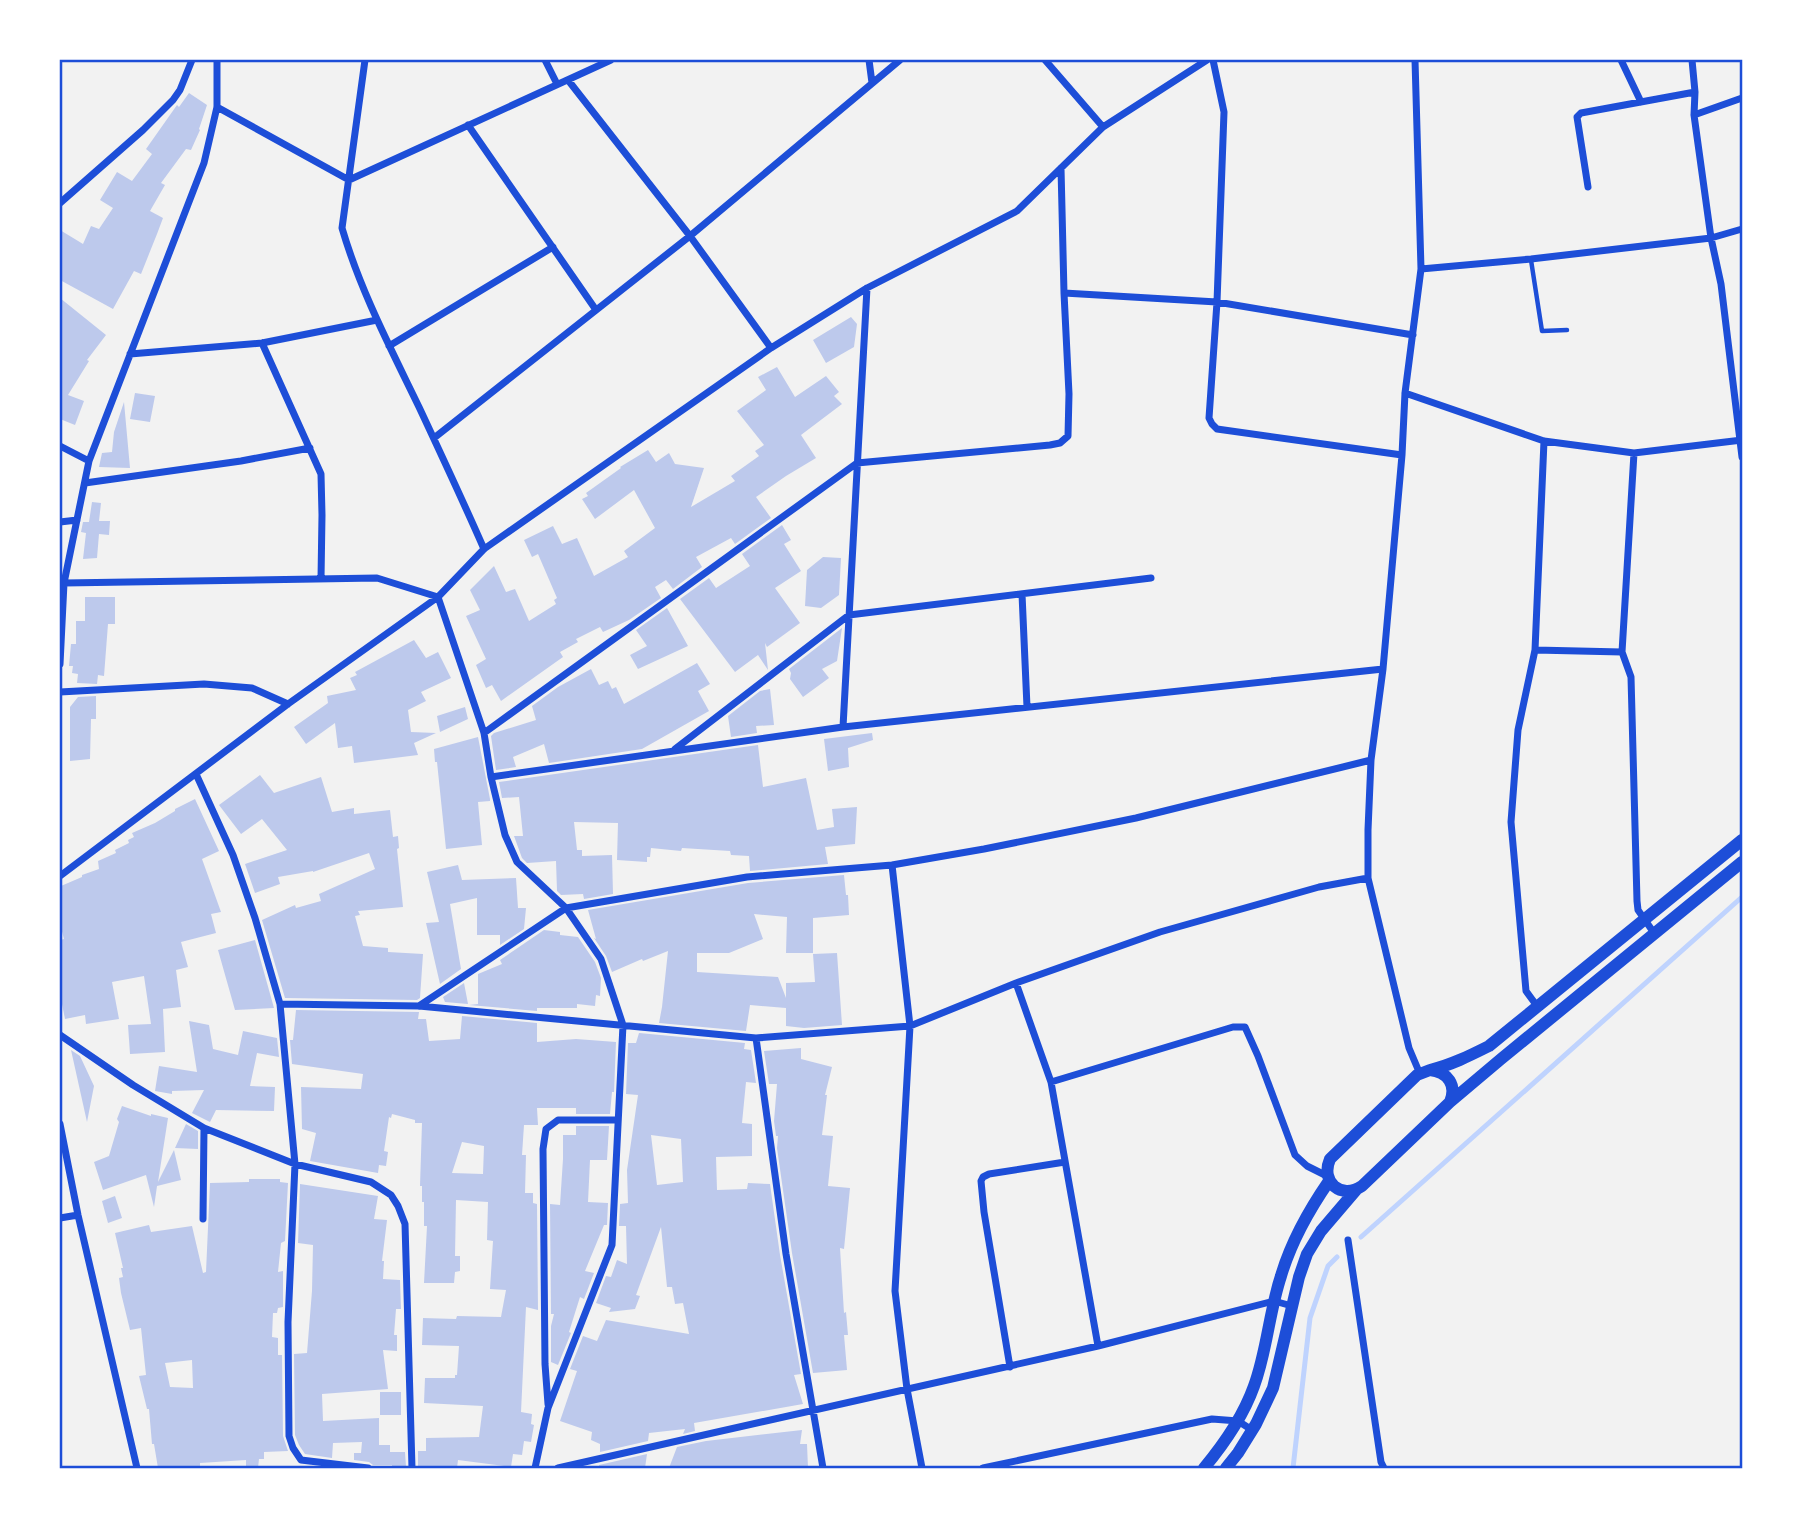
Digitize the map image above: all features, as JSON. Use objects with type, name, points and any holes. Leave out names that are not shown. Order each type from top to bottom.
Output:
[{"type":"street","points":[[60,203],[173,100],[192,60]]},
{"type":"street","points":[[60,664],[64,583],[89,461],[204,163],[217,107],[217,60]]},
{"type":"street","points":[[365,60],[342,228],[377,320],[484,549]]},
{"type":"street","points":[[545,60],[557,84]]},
{"type":"street","points":[[349,180],[611,60]]},
{"type":"street","points":[[869,60],[872,83]]},
{"type":"street","points":[[434,438],[690,236],[900,60]]},
{"type":"street","points":[[1045,60],[1103,127]]},
{"type":"street","points":[[60,876],[288,704],[438,597],[484,549],[771,348],[867,288],[1017,211],[1103,127],[1210,60],[1224,112],[1217,302],[1209,418],[1217,429],[1402,455]]},
{"type":"street","points":[[1415,60],[1421,269],[1405,393],[1383,669],[1371,760],[1368,878],[1409,1048],[1425,1072]]},
{"type":"street","points":[[1621,60],[1641,102]]},
{"type":"street","points":[[1692,60],[1694,115],[1711,238],[1721,284],[1742,457]]},
{"type":"street","points":[[568,80],[690,236],[771,348]]},
{"type":"street","points":[[1588,187],[1577,117],[1581,113],[1695,92]]},
{"type":"street","points":[[1694,115],[1742,97]]},
{"type":"street","points":[[217,107],[349,180]]},
{"type":"street","points":[[468,125],[596,310]]},
{"type":"street","points":[[484,733],[857,463],[1050,445],[1060,443],[1068,436],[1061,168]]},
{"type":"street","points":[[1421,269],[1711,238],[1742,229]]},
{"type":"street","points":[[389,346],[553,247]]},
{"type":"street","points":[[843,727],[867,288]]},
{"type":"street","points":[[1064,293],[1217,302],[1413,335]]},
{"type":"street","points":[[130,355],[262,343],[377,320]]},
{"type":"street","points":[[262,343],[321,474],[321,579]]},
{"type":"street","points":[[1405,393],[1544,441],[1634,453],[1741,440]]},
{"type":"street","points":[[1537,1006],[1526,991],[1511,822],[1518,730],[1535,650],[1544,441]]},
{"type":"street","points":[[60,446],[89,461]]},
{"type":"street","points":[[85,484],[310,448]]},
{"type":"street","points":[[1634,453],[1622,652],[1631,677],[1638,910],[1654,933]]},
{"type":"street","points":[[60,522],[77,520]]},
{"type":"street","points":[[64,583],[377,578],[438,597]]},
{"type":"street","points":[[672,751],[849,615],[1151,578]]},
{"type":"street","points":[[1022,594],[1027,707]]},
{"type":"street","points":[[438,597],[484,733],[505,835],[517,862],[565,908],[601,959],[623,1025],[612,1245],[548,1408],[535,1468]]},
{"type":"street","points":[[1535,650],[1622,652]]},
{"type":"street","points":[[491,777],[843,727],[1383,669]]},
{"type":"street","points":[[60,692],[204,684],[252,688],[288,704]]},
{"type":"street","points":[[419,1006],[565,908],[747,877],[892,865],[984,849],[1136,818],[1371,760]]},
{"type":"street","points":[[196,774],[233,855],[280,1004],[295,1164],[288,1322],[289,1436],[301,1460],[368,1468]]},
{"type":"street","points":[[1204,1468],[1238,1421],[1254,1385],[1280,1277],[1300,1227],[1328,1178],[1327,1166],[1334,1154],[1425,1072],[1447,1066],[1489,1046],[1742,839]]},
{"type":"street","points":[[1226,1468],[1252,1430],[1273,1388],[1299,1277],[1307,1254],[1321,1231],[1356,1190],[1450,1102],[1742,862]]},
{"type":"street","points":[[892,865],[910,1026],[895,1291],[907,1389],[922,1468]]},
{"type":"street","points":[[280,1004],[419,1006],[756,1038],[910,1026],[1016,983],[1160,932],[1319,887],[1368,878]]},
{"type":"street","points":[[1016,983],[1051,1082],[1098,1346]]},
{"type":"street","points":[[1051,1082],[1233,1027],[1245,1027],[1296,1154],[1307,1166],[1328,1178],[1337,1189],[1356,1190]]},
{"type":"street","points":[[60,1035],[133,1085],[204,1128],[295,1164],[370,1182],[391,1195],[405,1224],[412,1468]]},
{"type":"street","points":[[756,1038],[786,1254],[823,1468]]},
{"type":"street","points":[[1425,1072],[1443,1073],[1448,1077],[1453,1090],[1450,1102]]},
{"type":"street","points":[[548,1408],[545,1364],[543,1163],[547,1129],[558,1120],[618,1120]]},
{"type":"street","points":[[60,1124],[78,1215],[137,1468]]},
{"type":"street","points":[[203,1219],[204,1128]]},
{"type":"street","points":[[1010,1367],[981,1181],[989,1174],[1065,1162]]},
{"type":"street","points":[[60,1218],[78,1215]]},
{"type":"street","points":[[1348,1240],[1384,1468]]},
{"type":"street","points":[[558,1468],[1010,1367],[1275,1301],[1292,1306]]},
{"type":"street","points":[[983,1468],[1212,1419],[1238,1421],[1252,1430]]},
{"type":"lane","points":[[1531,259],[1542,331],[1567,330]]},
{"type":"building","points":[[189,93],[207,105],[200,130],[191,150],[186,149],[161,183],[165,185],[150,211],[163,218],[157,234],[141,274],[134,271],[113,309],[60,280],[60,230],[83,244],[91,226],[99,229],[113,208],[100,200],[117,172],[132,181],[152,154],[146,149],[177,105],[179,107]]},
{"type":"building","points":[[60,298],[106,335],[87,360],[89,361],[68,395],[84,401],[75,425],[60,419]]},
{"type":"building","points":[[851,317],[857,324],[854,347],[826,363],[813,340]]},
{"type":"building","points":[[777,367],[795,397],[826,376],[839,392],[834,396],[842,404],[801,435],[816,458],[756,497],[771,518],[735,544],[731,538],[696,557],[702,567],[673,589],[666,580],[655,587],[661,598],[629,620],[603,632],[600,627],[576,639],[578,642],[560,652],[563,657],[501,701],[492,685],[486,688],[476,665],[486,659],[466,616],[480,610],[470,590],[494,566],[506,592],[515,589],[529,621],[556,604],[554,600],[557,598],[538,554],[532,557],[524,540],[553,526],[562,544],[577,538],[594,576],[628,557],[624,551],[655,528],[634,490],[595,519],[582,499],[620,467],[648,450],[656,462],[669,453],[675,464],[704,468],[691,507],[735,481],[731,476],[759,456],[755,451],[764,445],[737,411],[766,390],[758,377]]},
{"type":"building","points":[[135,393],[155,396],[150,422],[130,419]]},
{"type":"building","points":[[124,402],[130,468],[99,467],[102,453],[112,452],[114,432]]},
{"type":"building","points":[[92,502],[101,503],[99,521],[110,521],[109,535],[99,534],[97,558],[83,559],[86,533],[81,532],[83,522],[89,522]]},
{"type":"building","points":[[782,525],[791,540],[784,544],[801,571],[775,588],[800,623],[767,647],[765,643],[768,670],[758,655],[735,672],[680,599],[709,578],[716,588],[750,566],[742,554]]},
{"type":"building","points":[[823,557],[841,558],[839,595],[821,608],[805,606],[807,570]]},
{"type":"building","points":[[85,597],[115,597],[115,624],[108,624],[104,676],[98,675],[97,684],[77,683],[78,674],[72,673],[73,666],[69,666],[71,644],[76,644],[76,621],[85,621]]},
{"type":"building","points":[[667,608],[688,646],[638,669],[630,655],[647,646],[636,630]]},
{"type":"building","points":[[842,628],[837,661],[822,669],[829,678],[803,697],[790,679],[789,669]]},
{"type":"building","points":[[414,640],[426,658],[438,652],[451,678],[421,692],[426,701],[408,710],[411,732],[436,733],[414,743],[418,755],[354,763],[352,746],[338,748],[335,723],[306,744],[294,727],[328,703],[327,696],[356,690],[350,678],[357,675],[355,672]]},
{"type":"building","points":[[697,663],[710,684],[698,691],[709,711],[642,749],[549,763],[544,744],[513,757],[516,767],[496,770],[491,736],[536,720],[532,706],[558,687],[591,669],[599,685],[608,681],[612,689],[616,687],[624,704]]},
{"type":"building","points":[[770,689],[774,725],[756,726],[757,733],[731,737],[728,716],[760,691]]},
{"type":"building","points":[[96,696],[96,719],[91,719],[90,759],[70,761],[70,707],[78,697]]},
{"type":"building","points":[[465,707],[468,719],[440,732],[437,716]]},
{"type":"building","points":[[872,733],[873,740],[848,748],[849,767],[828,771],[824,739]]},
{"type":"building","points":[[478,737],[490,799],[478,802],[482,845],[446,849],[434,749]]},
{"type":"building","points":[[758,745],[763,787],[806,778],[817,830],[834,827],[832,809],[857,807],[855,844],[825,847],[828,864],[750,871],[749,856],[731,855],[730,851],[651,848],[647,862],[617,860],[618,823],[574,822],[577,850],[582,850],[582,856],[612,855],[613,894],[584,899],[583,894],[561,895],[557,891],[556,861],[527,863],[522,858],[514,836],[523,836],[519,797],[502,798],[499,782]]},
{"type":"building","points":[[260,775],[274,793],[321,777],[332,812],[354,808],[354,814],[390,810],[393,837],[398,836],[403,907],[358,911],[360,915],[355,916],[363,946],[388,948],[388,952],[423,954],[420,998],[285,998],[262,920],[295,905],[296,908],[321,901],[319,894],[375,869],[369,853],[313,872],[278,877],[280,884],[255,893],[245,864],[287,850],[262,819],[241,834],[219,805]]},
{"type":"building","points":[[195,799],[219,851],[202,859],[221,912],[211,914],[216,933],[181,942],[188,967],[176,970],[181,1007],[163,1009],[165,1052],[130,1054],[128,1025],[151,1024],[144,976],[112,982],[119,1019],[86,1024],[85,1015],[65,1019],[60,977],[60,940],[64,939],[60,924],[61,886],[99,869],[98,861],[116,853],[115,850],[129,843],[128,840],[134,837],[132,833],[155,823]]},
{"type":"building","points":[[458,865],[462,880],[516,878],[518,908],[526,908],[524,929],[500,945],[500,935],[477,935],[477,898],[450,904],[461,969],[440,984],[426,923],[439,922],[427,872]]},
{"type":"building","points":[[844,875],[849,915],[813,918],[813,953],[786,953],[787,917],[754,914],[763,939],[729,953],[697,953],[697,972],[778,977],[786,998],[786,983],[815,982],[813,954],[837,953],[842,1025],[804,1028],[786,1026],[786,1008],[750,1005],[746,1031],[659,1023],[668,951],[612,972],[606,956],[594,938],[596,939],[588,910],[748,883]]},
{"type":"building","points":[[544,930],[578,937],[595,962],[601,978],[600,996],[596,995],[595,1006],[577,1004],[577,1008],[537,1008],[537,1011],[469,1005],[478,1004],[478,974],[502,964],[500,960]]},
{"type":"building","points":[[255,940],[274,1008],[235,1010],[218,950]]},
{"type":"building","points":[[464,983],[468,1004],[445,1002],[443,997]]},
{"type":"building","points":[[296,1010],[419,1012],[418,1019],[426,1019],[429,1041],[460,1039],[462,1016],[537,1023],[537,1042],[576,1039],[616,1042],[614,1092],[610,1114],[576,1114],[576,1108],[537,1108],[538,1125],[524,1125],[522,1155],[526,1155],[525,1193],[533,1193],[533,1203],[537,1204],[538,1310],[526,1307],[521,1412],[532,1414],[531,1424],[534,1425],[531,1442],[524,1441],[522,1455],[513,1454],[511,1467],[458,1460],[457,1468],[418,1467],[418,1451],[426,1451],[426,1438],[479,1437],[483,1406],[424,1403],[425,1378],[455,1378],[457,1375],[459,1346],[422,1345],[423,1318],[501,1317],[506,1290],[490,1289],[493,1241],[487,1240],[488,1202],[456,1200],[455,1256],[460,1256],[460,1271],[455,1272],[454,1283],[424,1283],[427,1226],[424,1226],[424,1202],[420,1186],[422,1123],[392,1114],[391,1118],[389,1117],[384,1151],[388,1152],[386,1166],[379,1165],[378,1173],[310,1161],[316,1133],[302,1129],[301,1087],[361,1089],[363,1074],[292,1064],[290,1040],[293,1040]],"holes":[[[462,1142],[484,1146],[483,1174],[452,1173]]]},
{"type":"building","points":[[189,1021],[209,1025],[213,1049],[238,1055],[243,1031],[277,1038],[279,1057],[257,1053],[250,1086],[275,1087],[274,1111],[216,1110],[210,1122],[192,1113],[204,1090],[172,1091],[172,1094],[155,1091],[159,1066],[197,1072]]},
{"type":"building","points":[[639,1033],[745,1043],[744,1049],[751,1050],[756,1083],[746,1082],[742,1123],[752,1124],[752,1156],[716,1157],[717,1190],[747,1189],[748,1183],[770,1184],[801,1374],[794,1375],[803,1404],[694,1423],[695,1431],[683,1434],[685,1429],[649,1433],[648,1441],[600,1452],[600,1444],[591,1440],[592,1432],[560,1421],[577,1371],[570,1369],[583,1336],[597,1341],[606,1320],[689,1334],[683,1303],[675,1304],[672,1287],[667,1287],[661,1227],[636,1295],[640,1296],[635,1309],[609,1312],[611,1308],[596,1303],[606,1276],[611,1277],[617,1260],[627,1264],[626,1226],[619,1226],[620,1204],[628,1203],[627,1170],[638,1095],[626,1094],[628,1043],[636,1043]],"holes":[[[651,1135],[681,1139],[683,1182],[657,1185]]]},
{"type":"building","points":[[801,1048],[801,1059],[832,1067],[825,1095],[822,1135],[833,1136],[828,1186],[850,1188],[844,1249],[840,1248],[848,1335],[844,1335],[847,1370],[813,1373],[777,1148],[778,1136],[774,1121],[777,1084],[769,1084],[764,1051]]},
{"type":"building","points":[[71,1050],[80,1056],[94,1086],[87,1122]]},
{"type":"building","points":[[122,1106],[151,1116],[168,1118],[158,1182],[174,1150],[181,1180],[157,1186],[154,1207],[146,1175],[103,1190],[94,1162],[109,1156]]},
{"type":"building","points":[[186,1124],[198,1131],[198,1149],[175,1148]]},
{"type":"building","points":[[576,1126],[609,1126],[607,1160],[590,1160],[588,1202],[608,1203],[607,1225],[604,1225],[585,1271],[594,1273],[584,1299],[580,1297],[569,1332],[571,1333],[558,1365],[551,1362],[551,1326],[554,1314],[551,1314],[550,1204],[560,1205],[563,1135],[576,1135]]},
{"type":"building","points":[[249,1179],[280,1179],[280,1182],[288,1183],[285,1241],[281,1243],[278,1272],[283,1271],[283,1307],[273,1313],[272,1337],[278,1338],[278,1355],[282,1355],[283,1436],[288,1451],[264,1452],[264,1459],[259,1459],[258,1468],[246,1468],[246,1460],[200,1463],[200,1468],[158,1468],[152,1444],[149,1409],[139,1376],[146,1375],[141,1328],[130,1330],[121,1293],[119,1278],[123,1277],[123,1268],[115,1233],[149,1225],[151,1232],[192,1226],[203,1273],[206,1272],[210,1183],[249,1182]],"holes":[[[192,1360],[193,1388],[170,1387],[165,1363]]]},
{"type":"building","points":[[300,1184],[378,1196],[374,1219],[387,1220],[382,1261],[383,1279],[400,1280],[401,1309],[396,1309],[394,1335],[397,1335],[397,1351],[383,1350],[388,1389],[322,1394],[323,1421],[379,1418],[379,1445],[390,1445],[390,1452],[405,1452],[406,1467],[392,1468],[392,1465],[373,1465],[354,1460],[354,1453],[361,1453],[362,1442],[333,1443],[332,1458],[305,1454],[295,1435],[294,1354],[307,1353],[313,1245],[298,1243]]},
{"type":"building","points":[[115,1196],[122,1218],[108,1223],[102,1201]]},
{"type":"building","points":[[380,1392],[401,1392],[401,1415],[380,1415]]},
{"type":"building","points":[[802,1430],[800,1444],[807,1444],[808,1468],[669,1468],[677,1447]]},
{"type":"building","points":[[647,1454],[645,1468],[599,1468],[599,1465]]},
{"type":"waterway","points":[[1361,1237],[1742,897]]},
{"type":"waterway","points":[[1293,1468],[1310,1318],[1328,1266],[1337,1257]]}]
